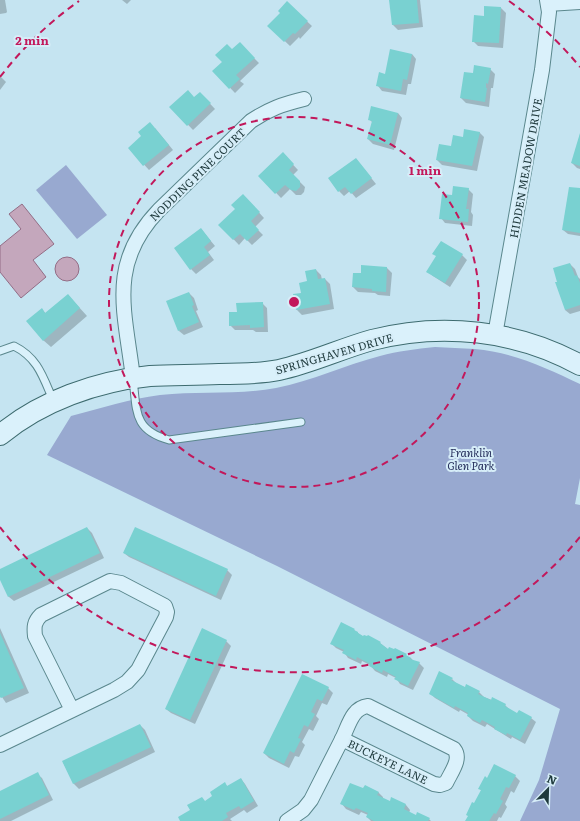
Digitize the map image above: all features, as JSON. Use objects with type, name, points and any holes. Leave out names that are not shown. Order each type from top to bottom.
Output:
[{"type":"street","points":[[547,2],[580,2]]},
{"type":"street","name":"HIDDEN MEADOW DRIVE","points":[[495,334],[542,70],[549,12],[547,2]]},
{"type":"street","name":"NODDING PINE COURT","points":[[133,378],[123,294],[126,264],[131,249],[139,235],[148,221],[251,121],[266,111],[304,98]]},
{"type":"street","name":"SPRINGHAVEN DRIVE","points":[[0,435],[27,416],[54,402],[111,382],[150,376],[254,374],[303,364],[371,341],[417,332],[441,331],[495,334],[538,346],[580,365]]},
{"type":"street","points":[[0,744],[72,710],[114,690],[127,682],[138,670],[166,617],[167,612],[165,606],[121,583],[110,581],[41,615],[36,619],[34,624],[35,636],[72,710]]},
{"type":"street","name":"BUCKEYE LANE","points":[[287,821],[303,810],[311,800],[355,711],[361,707],[368,706],[454,749],[457,753],[458,759],[446,783],[440,785],[434,784],[342,739]]},
{"type":"lane","points":[[0,351],[14,346],[24,351],[40,370],[54,402]]},
{"type":"lane","points":[[133,378],[137,411],[140,421],[150,433],[169,440],[301,422]]},
{"type":"green space","points":[[66,165],[107,215],[77,239],[36,190]]},
{"type":"green space","name":"Franklin Glen Park","points":[[435,347],[475,349],[502,353],[555,372],[580,384],[580,478],[575,504],[580,505],[580,821],[520,821],[539,780],[560,709],[277,566],[47,455],[71,416],[127,401],[160,395],[233,392],[276,388],[303,381],[380,356],[400,351]]},
{"type":"shaded area","points":[[22,204],[54,244],[33,260],[46,277],[21,298],[0,272],[0,246],[21,229],[9,214]]},
{"type":"shaded area","points":[[67,257],[75,261],[79,269],[75,277],[67,281],[59,277],[55,269],[59,261]]},
{"type":"building","points":[[389,0],[417,0],[419,23],[392,25]]},
{"type":"building","points":[[287,1],[308,21],[295,34],[293,33],[284,42],[267,26],[280,13],[278,11]]},
{"type":"building","points":[[484,6],[501,7],[499,43],[472,42],[474,15],[484,16]]},
{"type":"building","points":[[240,42],[255,58],[236,75],[240,79],[229,89],[212,71],[222,62],[215,55],[227,44],[232,49]]},
{"type":"building","points":[[390,49],[412,54],[407,80],[403,79],[401,91],[376,86],[379,72],[385,74]]},
{"type":"building","points":[[474,65],[491,68],[488,84],[486,83],[487,88],[485,102],[460,98],[464,72],[473,73]]},
{"type":"building","points":[[188,90],[194,97],[200,92],[211,103],[187,126],[169,107]]},
{"type":"building","points":[[371,106],[398,113],[390,145],[367,139],[372,121],[368,120]]},
{"type":"building","points":[[150,122],[169,145],[143,166],[128,148],[141,136],[138,132]]},
{"type":"building","points":[[464,129],[480,132],[472,166],[436,160],[439,144],[451,146],[453,135],[463,137]]},
{"type":"building","points":[[580,133],[580,166],[571,163]]},
{"type":"building","points":[[283,152],[294,164],[289,170],[300,181],[300,187],[296,191],[291,190],[285,185],[275,194],[258,176]]},
{"type":"building","points":[[356,158],[372,178],[351,194],[345,187],[338,192],[328,178]]},
{"type":"building","points":[[453,186],[469,188],[466,209],[469,209],[468,222],[439,219],[442,194],[452,195]]},
{"type":"building","points":[[569,187],[580,188],[580,233],[562,230]]},
{"type":"building","points":[[243,194],[260,212],[251,221],[259,230],[247,241],[240,234],[233,240],[218,225],[235,209],[231,205]]},
{"type":"building","points":[[201,228],[211,241],[204,247],[210,255],[190,270],[174,248]]},
{"type":"building","points":[[441,241],[463,254],[445,283],[426,272],[436,256],[432,254]]},
{"type":"building","points":[[570,263],[575,276],[577,275],[580,283],[580,305],[565,310],[555,282],[557,282],[553,268]]},
{"type":"building","points":[[361,265],[387,267],[386,292],[352,287],[353,273],[361,273]]},
{"type":"building","points":[[316,269],[318,279],[325,278],[330,304],[296,310],[293,294],[301,293],[299,283],[307,281],[305,271]]},
{"type":"building","points":[[189,292],[194,305],[192,306],[199,322],[178,331],[166,301]]},
{"type":"building","points":[[68,294],[80,308],[43,341],[26,321],[42,308],[45,313]]},
{"type":"building","points":[[263,302],[264,327],[250,328],[250,325],[229,326],[229,312],[237,312],[236,303]]},
{"type":"building","points":[[87,527],[100,553],[8,597],[0,580],[0,569]]},
{"type":"building","points":[[135,527],[228,569],[216,596],[123,553]]},
{"type":"building","points":[[341,622],[355,629],[354,630],[363,636],[368,635],[381,642],[380,643],[388,649],[389,647],[395,648],[407,654],[406,655],[411,658],[410,659],[420,662],[408,686],[394,679],[396,677],[383,670],[382,673],[369,666],[370,664],[357,657],[356,660],[342,653],[344,650],[330,644]]},
{"type":"building","points":[[202,628],[227,640],[190,720],[165,709]]},
{"type":"building","points":[[0,633],[24,688],[1,698],[0,697]]},
{"type":"building","points":[[439,671],[453,678],[451,680],[465,687],[466,684],[480,691],[478,694],[491,700],[492,697],[506,704],[505,706],[517,713],[519,710],[532,717],[520,740],[507,733],[506,735],[494,729],[495,727],[482,720],[480,723],[467,716],[468,713],[455,706],[454,708],[429,694]]},
{"type":"building","points":[[302,674],[329,687],[322,701],[317,699],[311,712],[315,714],[308,727],[304,725],[298,738],[301,739],[294,753],[290,751],[284,764],[263,753]]},
{"type":"building","points":[[140,724],[151,747],[73,784],[62,761]]},
{"type":"building","points":[[494,764],[516,775],[509,788],[506,787],[500,799],[503,801],[496,814],[494,813],[489,821],[465,821],[472,802],[474,803],[481,790],[478,789],[485,776],[487,778]]},
{"type":"building","points":[[38,772],[49,795],[0,819],[0,791]]},
{"type":"building","points":[[241,778],[254,801],[241,809],[239,806],[226,813],[228,817],[222,821],[180,821],[178,817],[190,810],[187,805],[202,797],[205,801],[212,796],[210,792],[225,782],[227,786]]},
{"type":"building","points":[[350,783],[363,788],[365,785],[379,792],[377,795],[390,801],[391,797],[406,804],[404,809],[416,815],[417,812],[430,818],[428,821],[374,821],[366,817],[368,813],[356,808],[354,810],[340,804]]}]
